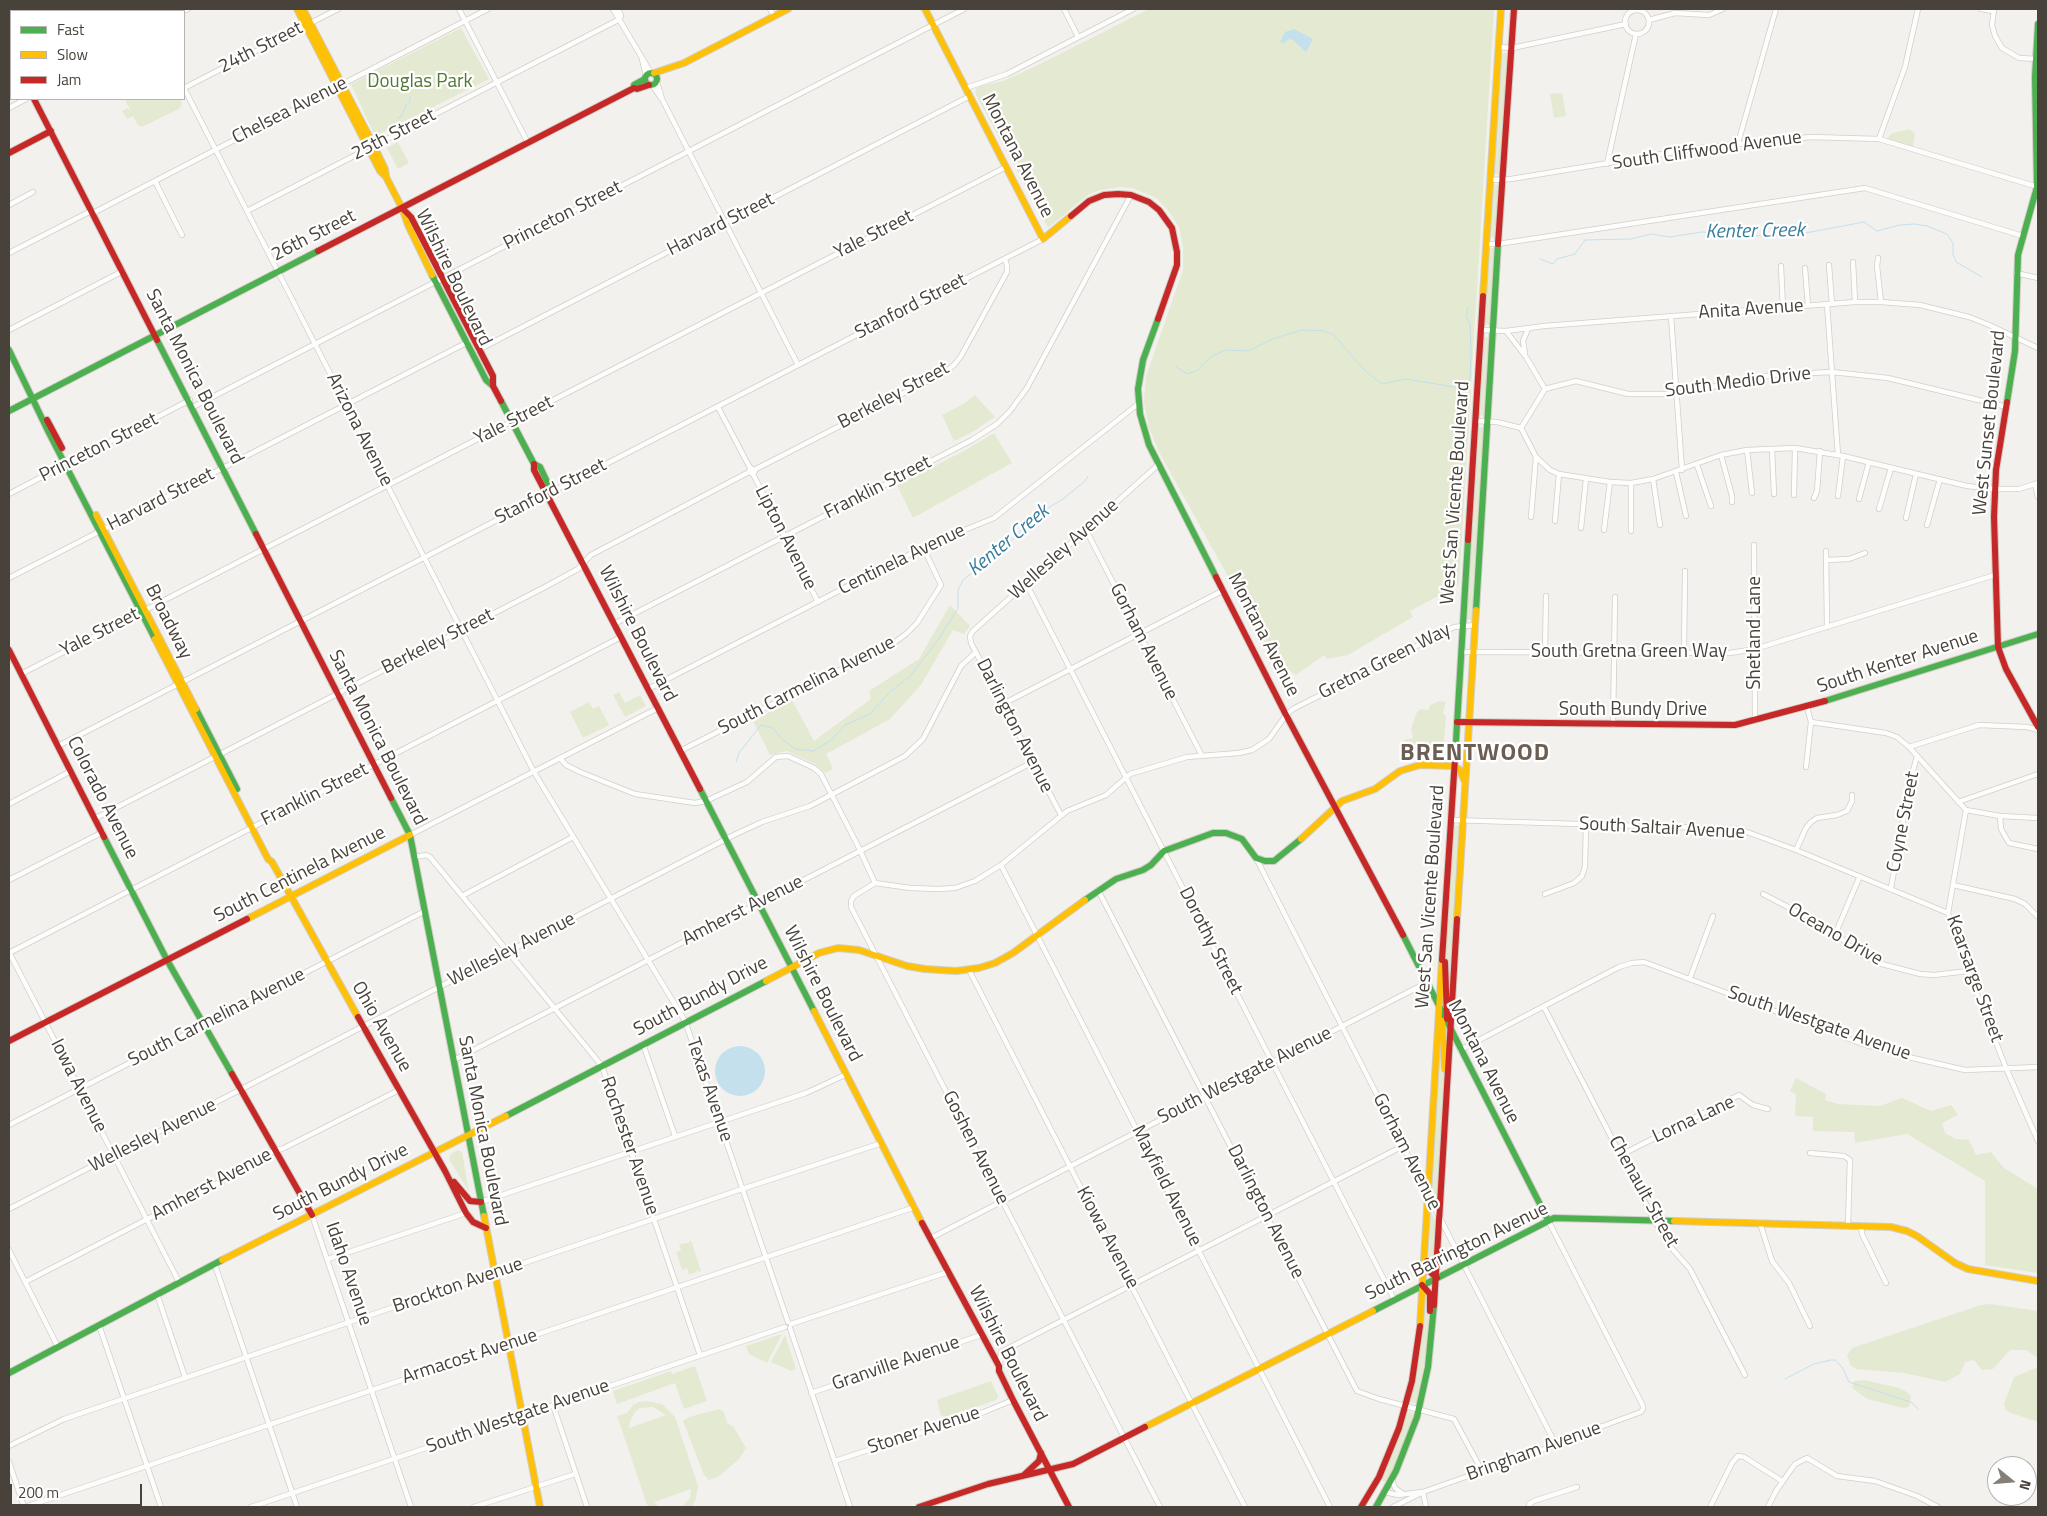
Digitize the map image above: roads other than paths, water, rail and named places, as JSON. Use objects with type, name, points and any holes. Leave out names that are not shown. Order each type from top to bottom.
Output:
[{"type":"main road","name":"Wilshire Boulevard","points":[[297,9],[308,24]]},
{"type":"main road","name":"Wilshire Boulevard","points":[[303,9],[308,24],[371,147],[380,171],[386,177],[402,208],[408,226],[474,339],[493,376],[494,386],[511,422],[534,464],[534,470],[584,562],[614,624],[948,1272],[981,1335],[1000,1366],[999,1371],[1013,1400],[1069,1507]]},
{"type":"main road","name":"26th Street","points":[[9,411],[634,88],[634,85],[651,79],[788,9]]},
{"type":"main road","name":"Montana Avenue","points":[[925,9],[1043,239],[1089,202],[1104,196],[1130,195],[1149,202],[1166,219],[1176,239],[1177,252],[1174,276],[1143,360],[1138,404],[1142,427],[1286,715],[1548,1220]]},
{"type":"main road","name":"West San Vicente Boulevard","points":[[1361,1507],[1379,1477],[1393,1444],[1406,1406],[1416,1362],[1501,9]]},
{"type":"main road","name":"West San Vicente Boulevard","points":[[1376,1507],[1392,1480],[1419,1409],[1428,1367],[1432,1334],[1437,1278],[1467,754],[1514,9]]},
{"type":"main road","name":"West Sunset Boulevard","points":[[2038,24],[2038,187],[2023,236],[2016,273],[2016,351],[1994,489],[1998,647],[2006,669],[2038,729]]},
{"type":"main road","name":"Santa Monica Boulevard","points":[[35,100],[224,467],[410,835],[540,1507]]},
{"type":"main road","points":[[9,153],[51,131]]},
{"type":"main road","name":"Wilshire Boulevard","points":[[438,280],[486,380],[494,386]]},
{"type":"main road","name":"Broadway","points":[[9,350],[218,756],[268,859],[272,862],[290,898]]},
{"type":"main road","name":"South Kenter Avenue","points":[[1807,707],[2038,634]]},
{"type":"main road","name":"Colorado Avenue","points":[[9,650],[168,960]]},
{"type":"main road","name":"South Bundy Drive","points":[[1457,722],[1728,726],[1807,707]]},
{"type":"main road","points":[[1256,858],[1274,861],[1334,806],[1352,796],[1375,789],[1391,777],[1410,767],[1433,764],[1454,766],[1460,764],[1467,754]]},
{"type":"main road","points":[[1454,766],[1460,770],[1466,782]]},
{"type":"main road","name":"South Bundy Drive","points":[[9,1373],[179,1282],[435,1153],[468,1134],[819,953],[838,948],[859,950],[915,967],[969,970],[1002,960],[1038,936],[1098,890],[1116,879],[1143,870],[1151,865],[1164,851],[1174,846],[1213,833],[1226,833],[1242,839],[1256,858]]},
{"type":"main road","name":"South Centinela Avenue","points":[[9,1042],[410,835]]},
{"type":"main road","name":"Ohio Avenue","points":[[290,898],[435,1153],[466,1212],[473,1222],[486,1228]]},
{"type":"main road","points":[[1442,952],[1446,967],[1446,1015],[1451,1032]]},
{"type":"main road","name":"Idaho Avenue","points":[[168,960],[312,1215]]},
{"type":"main road","points":[[1439,1008],[1444,1035],[1447,1090]]},
{"type":"main road","name":"Ohio Avenue","points":[[445,1171],[470,1201],[481,1202]]},
{"type":"main road","name":"South Barrington Avenue","points":[[919,1507],[988,1484],[1073,1464],[1548,1220],[1568,1217],[1891,1227],[1907,1231],[1926,1241],[1955,1263],[1968,1269],[2038,1281]]},
{"type":"main road","points":[[1426,1220],[1428,1268],[1431,1274],[1437,1278]]},
{"type":"main road","points":[[1422,1285],[1429,1291],[1431,1297],[1430,1319],[1432,1334]]},
{"type":"main road","points":[[1024,1475],[1039,1461],[1041,1454]]},
{"type":"main road","points":[[1379,1477],[1379,1481],[1384,1484],[1392,1480]]},
{"type":"main road","points":[[1369,1496],[1378,1491],[1385,1492]]},
{"type":"street","name":"24th Street","points":[[185,87],[338,9]]},
{"type":"street","points":[[459,9],[528,143]]},
{"type":"street","name":"Chelsea Avenue","points":[[9,253],[340,87],[488,9]]},
{"type":"street","points":[[613,9],[620,18],[642,59],[798,365]]},
{"type":"street","points":[[618,9],[620,18]]},
{"type":"street","points":[[770,9],[774,16]]},
{"type":"street","name":"Princeton Street","points":[[9,494],[314,344],[964,9]]},
{"type":"street","points":[[1064,9],[1078,37]]},
{"type":"street","points":[[966,88],[1006,74],[1133,9]]},
{"type":"street","points":[[1675,13],[1680,9]]},
{"type":"street","points":[[1648,20],[1675,13],[1704,16],[1723,9]]},
{"type":"street","points":[[1738,143],[1776,9]]},
{"type":"street","points":[[1879,139],[1906,67],[1918,9]]},
{"type":"street","points":[[1981,9],[1993,10],[1992,25],[1995,36],[2002,48],[2020,58],[2037,59]]},
{"type":"street","points":[[1639,10],[1645,14],[1648,20],[1646,30],[1636,34],[1629,31],[1626,24],[1629,14],[1639,10]]},
{"type":"street","name":"25th Street","points":[[247,211],[620,18]]},
{"type":"street","points":[[1498,46],[1512,48],[1626,24]]},
{"type":"street","points":[[1607,164],[1636,34]]},
{"type":"street","name":"Arizona Avenue","points":[[185,90],[534,772]]},
{"type":"street","name":"Harvard Street","points":[[472,353],[970,96]]},
{"type":"street","points":[[9,108],[24,100]]},
{"type":"street","name":"South Cliffwood Avenue","points":[[1490,180],[1502,180],[1738,143],[1811,137],[1879,139],[2038,187]]},
{"type":"street","name":"Yale Street","points":[[21,674],[1006,167]]},
{"type":"street","points":[[155,181],[182,235]]},
{"type":"street","points":[[1487,244],[1498,244],[1865,188],[2023,236]]},
{"type":"street","points":[[9,205],[33,192]]},
{"type":"street","name":"Franklin Street","points":[[614,624],[972,440],[998,424],[1027,388],[1130,195]]},
{"type":"street","name":"Stanford Street","points":[[58,746],[1043,239]]},
{"type":"street","points":[[1878,258],[1877,266],[1881,302]]},
{"type":"street","name":"Berkeley Street","points":[[96,818],[578,569],[591,555],[951,367],[962,356],[1007,272],[1004,259]]},
{"type":"street","points":[[1853,262],[1855,302]]},
{"type":"street","points":[[1830,265],[1832,372],[1840,455],[1838,496]]},
{"type":"street","points":[[1781,266],[1783,308]]},
{"type":"street","points":[[1805,268],[1808,306]]},
{"type":"street","points":[[9,330],[122,271]]},
{"type":"street","points":[[2016,273],[2038,278]]},
{"type":"street","name":"Anita Avenue","points":[[1482,330],[1506,331],[1672,316],[1855,302],[1881,302],[1920,306],[1949,312],[1989,324],[2038,348]]},
{"type":"street","points":[[1672,316],[1682,470]]},
{"type":"street","points":[[1526,357],[1523,341],[1528,329]]},
{"type":"street","points":[[1506,331],[1526,357],[1545,389],[1521,428]]},
{"type":"street","name":"Harvard Street","points":[[9,578],[474,339]]},
{"type":"street","name":"South Medio Drive","points":[[1545,389],[1576,381],[1592,383],[1628,394],[1676,394],[1772,376],[1832,372],[1888,378],[2007,407]]},
{"type":"street","name":"Centinela Avenue","points":[[648,689],[923,547],[994,518],[1138,404]]},
{"type":"street","name":"Lipton Avenue","points":[[718,407],[818,602]]},
{"type":"street","points":[[1476,421],[1521,428]]},
{"type":"street","points":[[1521,428],[1536,457],[1550,470],[1559,474],[1586,479],[1631,483],[1676,472],[1721,455],[1747,450],[1795,448],[1840,455],[1916,474],[1994,489],[2019,489],[2037,483],[2038,497]]},
{"type":"street","points":[[1794,495],[1795,448]]},
{"type":"street","points":[[1772,449],[1774,494]]},
{"type":"street","points":[[1747,450],[1752,493]]},
{"type":"street","points":[[1814,498],[1817,491],[1820,451]]},
{"type":"street","points":[[1721,455],[1732,502]]},
{"type":"street","points":[[1531,517],[1536,457]]},
{"type":"street","points":[[1859,499],[1869,462]]},
{"type":"street","name":"Wellesley Avenue","points":[[970,636],[973,631],[1159,464]]},
{"type":"street","points":[[1697,465],[1711,506]]},
{"type":"street","points":[[1879,509],[1891,468]]},
{"type":"street","points":[[1676,472],[1686,516]]},
{"type":"street","points":[[1556,521],[1559,474]]},
{"type":"street","points":[[1906,518],[1916,474]]},
{"type":"street","points":[[1581,528],[1586,479]]},
{"type":"street","points":[[1653,479],[1660,525]]},
{"type":"street","points":[[1926,525],[1940,479]]},
{"type":"street","points":[[1604,530],[1610,482]]},
{"type":"street","points":[[1631,483],[1632,531]]},
{"type":"street","name":"Gorham Avenue","points":[[1086,530],[1201,754]]},
{"type":"street","name":"Shetland Lane","points":[[1754,545],[1755,721]]},
{"type":"street","name":"South Carmelina Avenue","points":[[680,751],[895,642],[906,634],[917,623],[941,585],[923,547]]},
{"type":"street","points":[[1826,551],[1827,627]]},
{"type":"street","points":[[1826,560],[1849,559],[1865,553]]},
{"type":"street","points":[[1684,654],[1686,571]]},
{"type":"street","name":"South Gretna Green Way","points":[[1461,652],[1722,654],[1755,649],[1995,575]]},
{"type":"street","name":"Dorothy Street","points":[[1026,584],[1394,1299]]},
{"type":"street","points":[[1003,704],[1224,590]]},
{"type":"street","points":[[1545,652],[1546,596]]},
{"type":"street","points":[[1613,725],[1615,597]]},
{"type":"street","name":"Gretna Green Way","points":[[875,883],[938,890],[955,888],[975,881],[1001,865],[1061,815],[1077,805],[1106,795],[1126,778],[1162,764],[1201,754],[1240,753],[1252,750],[1269,739],[1286,715],[1293,709],[1454,627],[1476,625]]},
{"type":"street","name":"Darlington Avenue","points":[[970,636],[971,643],[1061,815]]},
{"type":"street","name":"Franklin Street","points":[[9,952],[621,637]]},
{"type":"street","name":"Wellesley Avenue","points":[[9,1209],[726,840],[762,822],[810,806],[905,756],[917,746],[927,733],[960,666],[976,652]]},
{"type":"street","points":[[1806,767],[1811,722],[1807,707]]},
{"type":"street","name":"South Centinela Avenue","points":[[410,835],[658,708]]},
{"type":"street","points":[[1811,722],[1886,733],[1897,737],[1910,747],[1966,810],[2000,816],[2038,818]]},
{"type":"street","points":[[1910,747],[1979,724],[2038,729]]},
{"type":"street","points":[[560,758],[566,765],[580,772],[635,794],[695,804],[747,782],[772,760],[784,755],[817,770],[824,779],[875,883]]},
{"type":"street","name":"Coyne Street","points":[[1890,888],[1909,786],[1917,756]]},
{"type":"street","name":"Amherst Avenue","points":[[454,1060],[1033,762]]},
{"type":"street","points":[[9,804],[71,772]]},
{"type":"street","name":"Texas Avenue","points":[[534,772],[685,1021],[850,1507]]},
{"type":"street","points":[[1958,802],[2038,774]]},
{"type":"street","points":[[1796,850],[1810,822],[1817,818],[1837,815],[1847,811],[1851,806],[1852,795]]},
{"type":"street","name":"Kearsarge Street","points":[[1966,810],[1948,913],[1968,971],[2006,1068],[2038,1141]]},
{"type":"street","points":[[2000,816],[2001,829],[2009,842],[2038,849]]},
{"type":"street","name":"South Saltair Avenue","points":[[1451,820],[1586,826],[1739,829],[1796,850],[1948,913]]},
{"type":"street","points":[[1545,894],[1574,883],[1582,876],[1585,867],[1586,826]]},
{"type":"street","points":[[9,880],[103,832]]},
{"type":"street","points":[[462,896],[574,837]]},
{"type":"street","name":"Rochester Avenue","points":[[414,856],[426,855],[430,858],[602,1066],[700,1355]]},
{"type":"street","name":"Gorham Avenue","points":[[1256,858],[1556,1445]]},
{"type":"street","name":"Mayfield Avenue","points":[[1001,865],[1330,1507]]},
{"type":"street","points":[[1836,932],[1860,876]]},
{"type":"street","name":"Goshen Avenue","points":[[875,883],[854,896],[851,904],[1160,1507]]},
{"type":"street","points":[[1953,884],[2015,899],[2025,904],[2038,917]]},
{"type":"street","name":"Darlington Avenue","points":[[1098,890],[1358,1393],[1454,1419],[1458,1422],[1482,1471]]},
{"type":"street","name":"Oceano Drive","points":[[1763,894],[1836,932],[1862,954],[1893,968],[1920,974],[1968,971]]},
{"type":"street","name":"South Carmelina Avenue","points":[[9,1125],[425,911]]},
{"type":"street","points":[[1690,978],[1714,916]]},
{"type":"street","name":"Iowa Avenue","points":[[9,952],[179,1282]]},
{"type":"street","name":"South Westgate Avenue","points":[[1460,1050],[1601,976],[1632,963],[1647,963],[1878,1048],[1961,1070],[2038,1067]]},
{"type":"street","name":"Kiowa Avenue","points":[[969,970],[1245,1507]]},
{"type":"street","name":"South Westgate Avenue","points":[[931,1238],[1426,983]]},
{"type":"street","name":"Chenault Street","points":[[1544,1006],[1668,1244],[1690,1268],[1745,1375]]},
{"type":"street","points":[[643,1044],[675,1136]]},
{"type":"street","points":[[481,1202],[720,1120],[812,1091],[847,1074]]},
{"type":"street","name":"Amherst Avenue","points":[[25,1282],[276,1151],[399,1090]]},
{"type":"street","name":"Lorna Lane","points":[[1621,1155],[1739,1095],[1753,1105],[1768,1109]]},
{"type":"street","name":"Brockton Avenue","points":[[9,1446],[64,1419],[185,1377],[882,1143]]},
{"type":"street","points":[[1000,1366],[1001,1352],[1403,1146]]},
{"type":"street","points":[[1810,1153],[1844,1156],[1850,1160],[1848,1226]]},
{"type":"street","name":"Armacost Avenue","points":[[25,1507],[915,1207]]},
{"type":"street","points":[[328,1259],[466,1212]]},
{"type":"street","name":"Idaho Avenue","points":[[312,1215],[411,1507]]},
{"type":"street","name":"Montana Avenue","points":[[1548,1220],[1644,1406],[1643,1409]]},
{"type":"street","points":[[1760,1223],[1772,1261],[1791,1286],[1810,1326]]},
{"type":"street","points":[[1861,1226],[1862,1234],[1886,1283]]},
{"type":"street","points":[[9,1250],[58,1347]]},
{"type":"street","points":[[215,1265],[297,1507]]},
{"type":"street","name":"South Westgate Avenue","points":[[251,1507],[948,1272]]},
{"type":"street","points":[[156,1294],[185,1377]]},
{"type":"street","points":[[99,1326],[161,1507]]},
{"type":"street","name":"Granville Avenue","points":[[811,1393],[981,1335]]},
{"type":"street","name":"Stoner Avenue","points":[[834,1461],[984,1412],[1013,1400]]},
{"type":"street","points":[[552,1405],[587,1507]]},
{"type":"street","name":"Bringham Avenue","points":[[1393,1507],[1423,1492],[1556,1445],[1641,1412],[1643,1409]]},
{"type":"street","points":[[1710,1507],[1732,1463],[1738,1456],[1744,1457],[1782,1481]]},
{"type":"street","points":[[1768,1507],[1782,1481],[1795,1464],[1807,1458],[1837,1476],[1875,1481],[1917,1496],[1938,1507]]},
{"type":"street","points":[[9,1462],[25,1507]]},
{"type":"street","points":[[474,1507],[575,1474]]},
{"type":"street","points":[[1392,1480],[1395,1488],[1403,1494]]},
{"type":"street","points":[[1530,1506],[1577,1487]]},
{"type":"street","name":"Bringham Avenue","points":[[1385,1492],[1393,1495],[1423,1492]]},
{"type":"street","points":[[1423,1492],[1426,1507]]},
{"type":"water","points":[[1294,29],[1313,39],[1306,52],[1293,40],[1289,39],[1284,43],[1280,42],[1285,32]]},
{"type":"water","points":[[740,1046],[749,1048],[760,1057],[765,1071],[763,1080],[754,1091],[740,1096],[731,1094],[720,1085],[715,1071],[717,1062],[726,1051]]},
{"type":"waterway","points":[[381,78],[402,83]]},
{"type":"waterway","points":[[398,118],[401,117],[406,105],[410,101],[410,96]]},
{"type":"waterway","name":"Kenter Creek","points":[[1540,259],[1553,264],[1557,259],[1575,254],[1585,240],[1631,239],[1651,234],[1670,237],[1702,232],[1762,236],[1800,234],[1864,222],[1877,231],[1900,225],[1914,224],[1927,226],[1947,234],[1953,243],[1953,254],[1956,262],[1982,277]]},
{"type":"waterway","name":"Kenter Creek","points":[[1176,367],[1187,374],[1196,371],[1212,356],[1226,350],[1248,351],[1275,338],[1302,330],[1324,331],[1334,335],[1364,370],[1382,384],[1406,379],[1461,388],[1467,385],[1470,380],[1470,324],[1466,316],[1468,307]]},
{"type":"waterway","name":"Kenter Creek","points":[[736,762],[739,753],[761,725],[773,728],[782,739],[795,749],[813,751],[830,741],[845,725],[870,714],[889,693],[911,675],[938,640],[958,608],[958,590],[963,580],[1003,550],[1040,513],[1063,499],[1085,481],[1088,476]]},
{"type":"waterway","points":[[1785,1379],[1814,1364],[1835,1360],[1842,1367],[1849,1382],[1911,1402],[1918,1409]]},
{"type":"district","name":"BRENTWOOD","points":[[1475,754]]},
{"type":"park label","name":"Douglas Park","points":[[420,82]]}]
